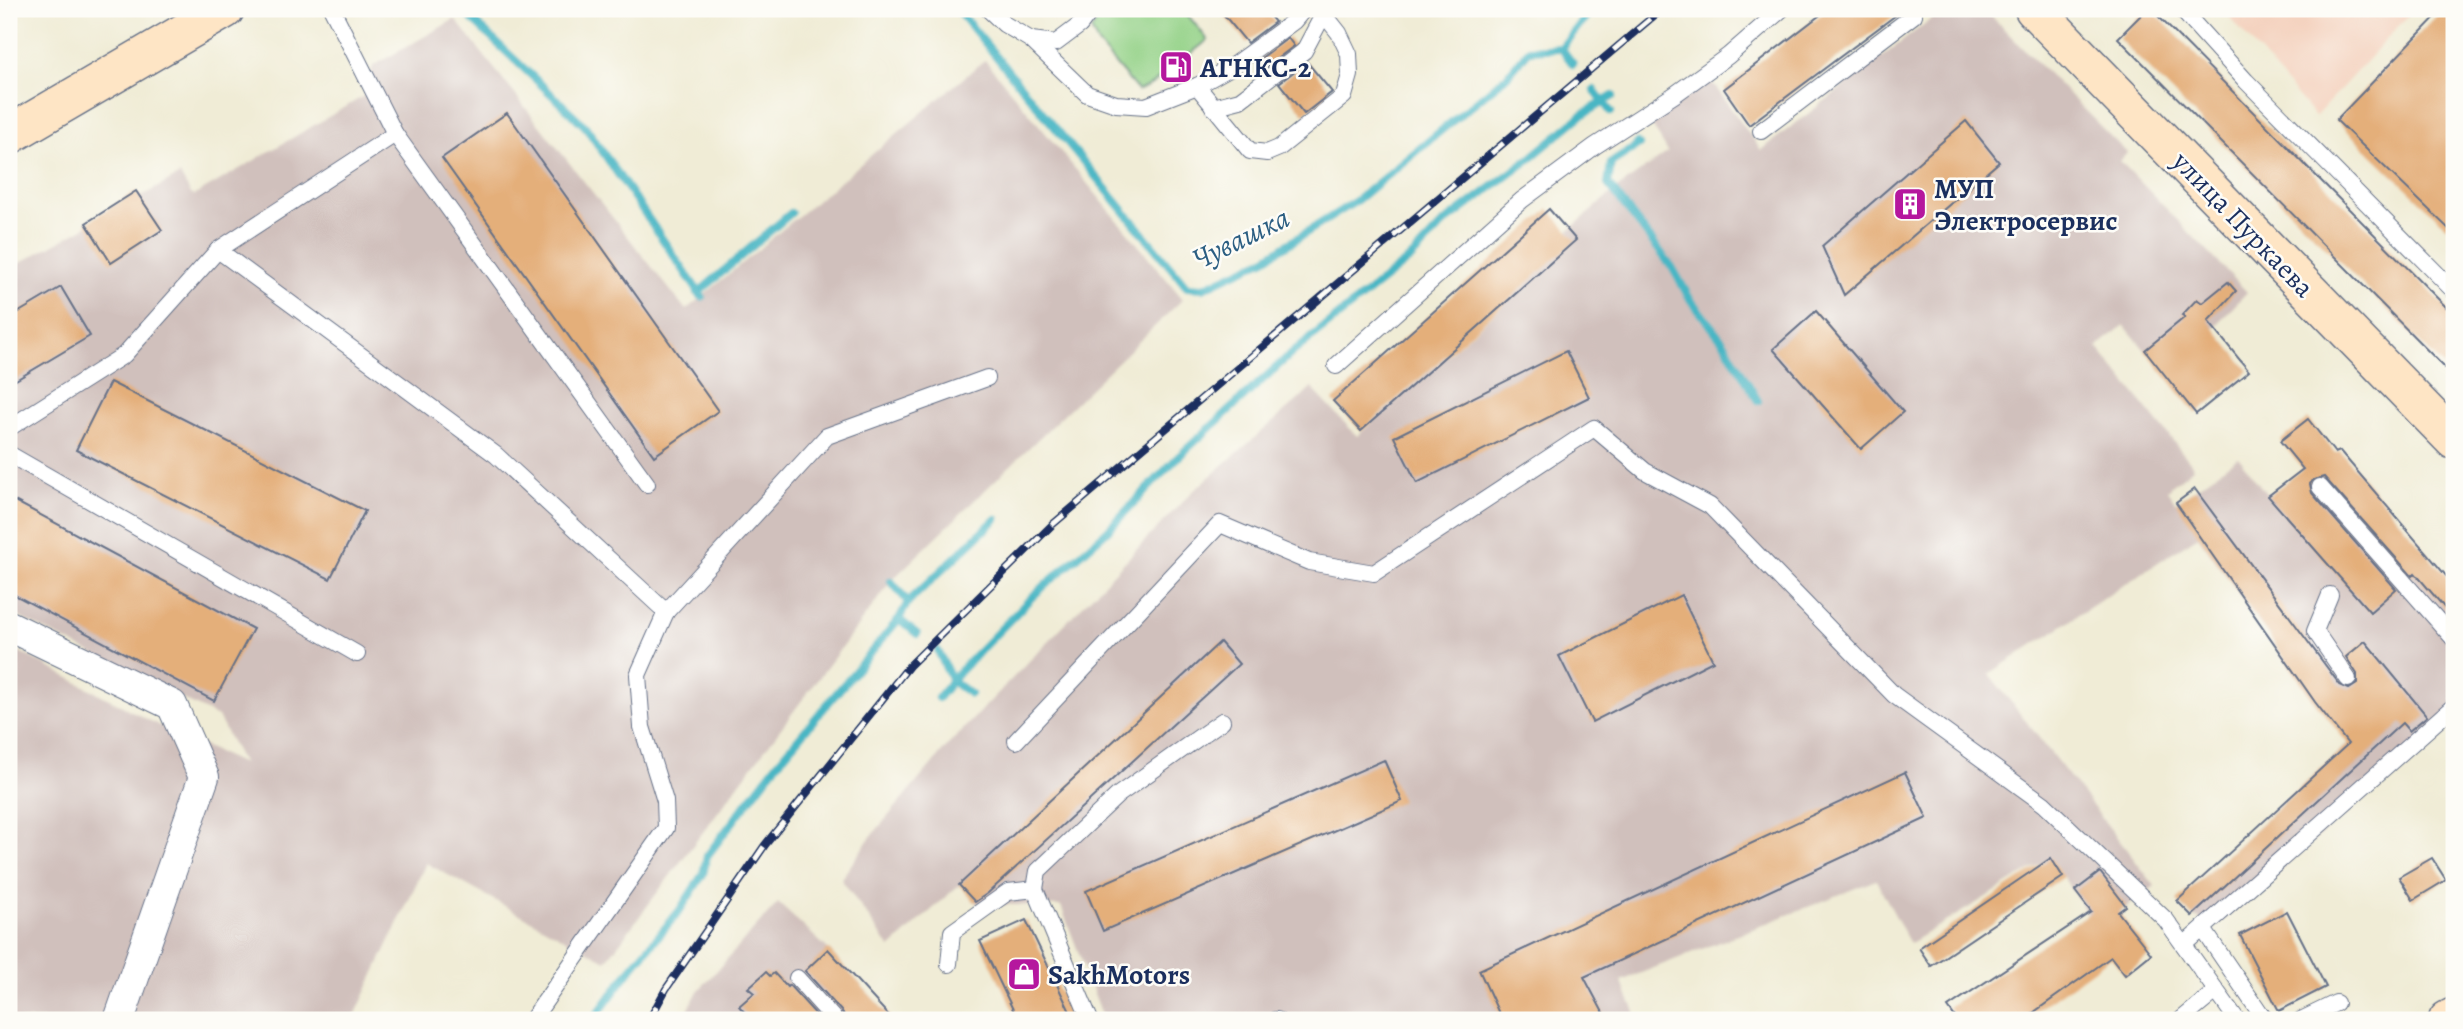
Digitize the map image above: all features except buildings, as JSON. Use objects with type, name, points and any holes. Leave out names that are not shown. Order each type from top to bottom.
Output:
[{"type":"main road","points":[[9,135],[225,9]]},
{"type":"main road","name":"улица Пуркаева","points":[[2034,9],[2454,440]]},
{"type":"main road","points":[[2448,1020],[2454,1017]]},
{"type":"street","points":[[9,626],[172,705],[204,777],[119,1020]]},
{"type":"lane","points":[[332,9],[395,134],[647,484]]},
{"type":"lane","points":[[988,9],[1003,24],[1031,40],[1087,94],[1116,104],[1146,106],[1198,86],[1231,67],[1294,21],[1304,9]]},
{"type":"lane","points":[[1031,40],[1056,43],[1080,25],[1092,9]]},
{"type":"lane","points":[[1336,366],[1522,200],[1595,146],[1728,55],[1782,9]]},
{"type":"lane","points":[[2181,9],[2246,81],[2454,291]]},
{"type":"lane","points":[[1198,86],[1213,107],[1250,150],[1267,153],[1298,135],[1344,96],[1350,75],[1349,54],[1339,33],[1322,12],[1304,51],[1240,100],[1213,107]]},
{"type":"lane","points":[[1761,131],[1914,18]]},
{"type":"lane","points":[[9,428],[124,355],[218,250],[395,134]]},
{"type":"lane","points":[[218,250],[496,455],[666,612]]},
{"type":"lane","points":[[532,1020],[666,828],[665,801],[642,727],[638,675],[666,612],[827,436],[987,379]]},
{"type":"lane","points":[[1016,741],[1220,524],[1308,562],[1374,573],[1594,428],[1645,471],[1710,506],[1894,695],[2044,804],[2166,920],[2237,1020]]},
{"type":"lane","points":[[9,454],[357,654]]},
{"type":"lane","points":[[2320,487],[2454,639]]},
{"type":"lane","points":[[2330,595],[2315,631],[2348,679]]},
{"type":"lane","points":[[2184,946],[2454,706]]},
{"type":"lane","points":[[1090,1020],[1035,889],[1038,871],[1118,795],[1222,721]]},
{"type":"lane","points":[[948,964],[952,932],[1008,892],[1035,889]]},
{"type":"lane","points":[[2203,929],[2265,1020]]},
{"type":"lane","points":[[797,978],[835,1020]]},
{"type":"lane","points":[[2181,1020],[2216,991]]},
{"type":"lane","points":[[2301,1020],[2336,1003]]},
{"type":"shaded area","points":[[1944,9],[1984,9],[2127,153],[2120,161],[2247,292],[2214,328],[2186,351],[2168,331],[2145,350],[2124,325],[2097,347],[2194,467],[2167,490],[2176,503],[2238,457],[2268,496],[2304,470],[2340,451],[2454,585],[2454,717],[2217,926],[2192,916],[2177,901],[2348,743],[2315,702],[2198,536],[1989,674],[2155,886],[2097,929],[2051,858],[1910,943],[1876,880],[1621,981],[1639,1020],[1104,1020],[1061,906],[977,904],[959,885],[890,948],[841,879],[869,839],[948,745],[1191,493],[1312,388],[1357,436],[1576,240],[1568,231],[1618,188],[1668,152],[1650,122],[1709,78],[1761,150]]},
{"type":"shaded area","points":[[2223,9],[2414,9],[2315,117]]},
{"type":"shaded area","points":[[455,19],[686,310],[985,60],[1183,299],[893,579],[606,961],[426,863],[353,1020],[9,1020],[9,646],[158,725],[243,764],[218,717],[9,612],[9,269],[180,175],[191,194],[195,195],[364,96],[373,66]]},
{"type":"shaded area","points":[[778,903],[828,949],[893,1020],[683,1020],[698,991]]},
{"type":"green space","points":[[1106,9],[1183,9],[1208,40],[1152,84],[1138,91],[1098,44],[1091,30]]},
{"type":"waterway","points":[[461,9],[585,126],[702,297]]},
{"type":"waterway","name":"Чувашка","points":[[957,9],[1187,287],[1203,288],[1263,260],[1356,201],[1507,76],[1529,50],[1561,48],[1592,9]]},
{"type":"waterway","points":[[1561,48],[1573,64]]},
{"type":"waterway","points":[[1594,90],[1611,112]]},
{"type":"waterway","points":[[938,698],[959,672],[1033,596],[1106,532],[1177,458],[1293,352],[1412,257],[1444,223],[1528,160],[1582,115],[1613,96]]},
{"type":"waterway","points":[[1637,143],[1639,145],[1611,163],[1608,184],[1672,267],[1690,299],[1725,344],[1758,401]]},
{"type":"waterway","points":[[698,293],[791,213]]},
{"type":"waterway","points":[[908,602],[996,519]]},
{"type":"waterway","points":[[593,1020],[680,910],[703,874],[707,856],[744,807],[899,619],[908,602],[891,581]]},
{"type":"waterway","points":[[899,619],[917,634]]},
{"type":"waterway","points":[[938,651],[952,681],[970,694]]},
{"type":"railway","points":[[649,1020],[666,989],[765,845],[909,666],[1052,525],[1662,9]]},
{"type":"place","name":"АГНКС-2","points":[[1176,67]]},
{"type":"place","name":"МУП Электросервис","points":[[1910,204]]},
{"type":"place","name":"SakhMotors","points":[[1024,974]]}]
